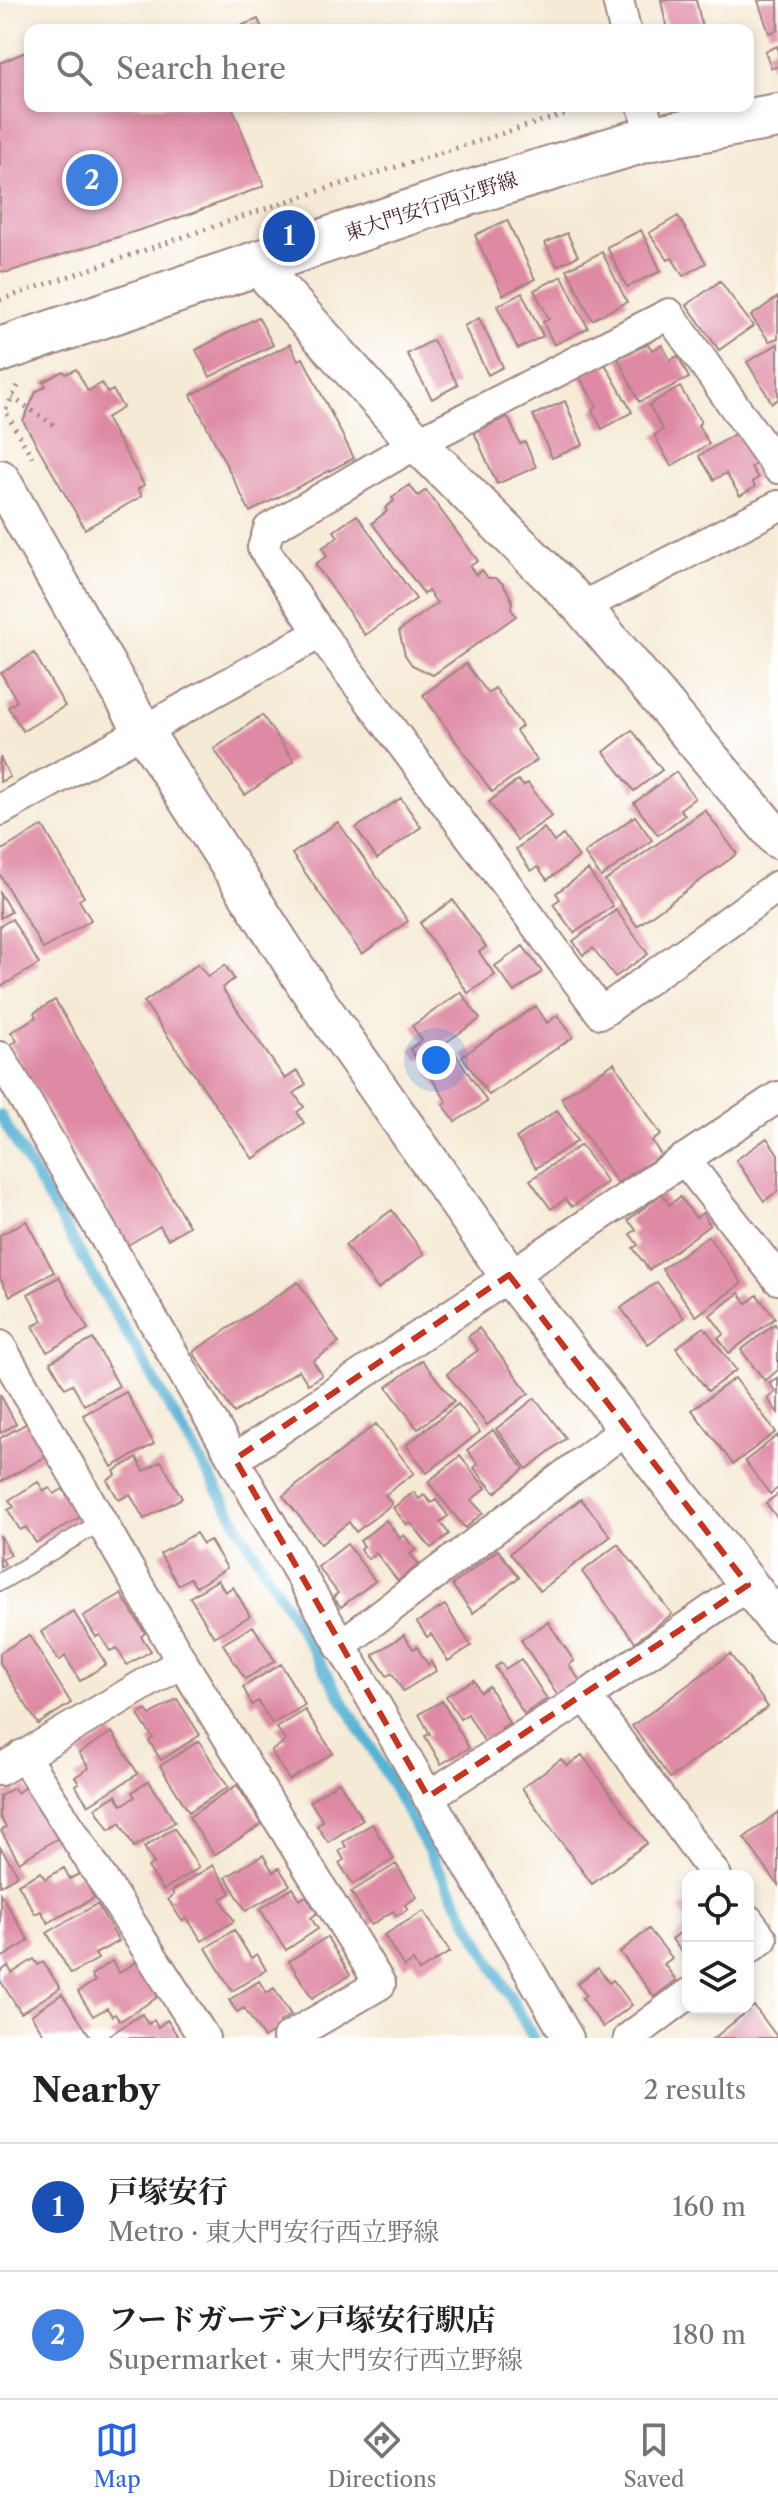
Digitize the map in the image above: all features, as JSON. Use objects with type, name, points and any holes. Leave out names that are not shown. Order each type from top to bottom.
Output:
[{"type":"main road","name":"東大門安行西立野線","points":[[0,350],[452,198],[647,122],[778,116]]},
{"type":"street","points":[[618,0],[624,24]]},
{"type":"street","points":[[255,262],[417,443],[582,607],[778,839]]},
{"type":"street","points":[[778,468],[669,314],[417,443],[269,529],[263,548],[320,633],[601,1013],[778,886]]},
{"type":"street","points":[[0,479],[144,732],[315,998],[509,1275],[778,1623]]},
{"type":"street","points":[[582,607],[778,506]]},
{"type":"street","points":[[0,810],[320,633]]},
{"type":"street","points":[[0,1057],[568,2038]]},
{"type":"street","points":[[235,1459],[778,1097]]},
{"type":"street","points":[[684,1159],[778,1279]]},
{"type":"street","points":[[0,1346],[182,1662],[380,1984],[288,2038]]},
{"type":"street","points":[[340,1646],[627,1428]]},
{"type":"street","points":[[428,1797],[586,1696],[748,1585]]},
{"type":"street","points":[[182,1662],[12,1763],[204,2038]]},
{"type":"street","points":[[586,1696],[712,1870]]},
{"type":"street","points":[[754,1928],[762,1939],[754,1945]]},
{"type":"street","points":[[629,2038],[682,1998]]},
{"type":"lane","points":[[0,1582],[101,1522]]},
{"type":"path","points":[[0,300],[288,201],[571,112]]},
{"type":"path","points":[[12,397],[55,426]]},
{"type":"highlighted area","points":[[509,1275],[748,1585],[428,1797],[235,1459]]},
{"type":"building","points":[[661,0],[696,0],[702,24],[666,24]]},
{"type":"building","points":[[778,0],[778,30],[769,33],[758,1]]},
{"type":"building","points":[[778,46],[778,67],[771,68],[765,51]]},
{"type":"building","points":[[24,53],[24,112],[234,112],[264,186],[193,213],[8,272],[0,271],[0,63]]},
{"type":"building","points":[[678,216],[706,263],[683,276],[672,258],[668,260],[649,233]]},
{"type":"building","points":[[507,220],[535,279],[503,295],[475,235]]},
{"type":"building","points":[[641,230],[661,271],[627,287],[607,247]]},
{"type":"building","points":[[567,233],[578,256],[557,266],[545,243]]},
{"type":"building","points":[[602,252],[627,302],[592,320],[567,269]]},
{"type":"building","points":[[562,276],[588,328],[554,345],[543,322],[549,319],[534,290]]},
{"type":"building","points":[[720,281],[753,326],[719,350],[687,305]]},
{"type":"building","points":[[522,293],[543,336],[518,349],[497,306]]},
{"type":"building","points":[[778,297],[778,338],[769,341],[751,316]]},
{"type":"building","points":[[258,317],[273,345],[210,377],[196,350]]},
{"type":"building","points":[[479,318],[503,367],[488,375],[464,326]]},
{"type":"building","points":[[433,340],[458,385],[432,399],[407,354]]},
{"type":"building","points":[[290,344],[298,360],[303,358],[354,458],[250,512],[191,395]]},
{"type":"building","points":[[648,344],[652,350],[662,345],[670,360],[678,356],[689,378],[639,402],[618,358]]},
{"type":"building","points":[[778,344],[778,399],[772,403],[747,362]]},
{"type":"building","points":[[604,362],[632,412],[602,429],[592,410],[597,407],[579,376]]},
{"type":"building","points":[[76,369],[88,391],[102,383],[107,393],[113,390],[123,408],[106,418],[144,485],[138,489],[142,496],[85,529],[23,421],[36,392],[46,386],[43,382],[63,371],[66,374]]},
{"type":"building","points":[[680,387],[701,422],[698,425],[709,444],[671,466],[654,435],[663,430],[649,405]]},
{"type":"building","points":[[565,401],[583,445],[552,458],[533,415]]},
{"type":"building","points":[[508,417],[520,444],[525,442],[536,467],[497,484],[474,432]]},
{"type":"building","points":[[736,433],[756,464],[751,467],[758,478],[752,482],[755,487],[740,496],[726,473],[714,480],[699,456]]},
{"type":"building","points":[[409,485],[418,496],[426,490],[478,561],[470,566],[476,575],[482,570],[488,578],[502,583],[516,616],[433,675],[412,665],[405,655],[399,631],[437,603],[428,591],[424,594],[372,523],[387,511],[385,508],[394,501],[392,498]]},
{"type":"building","points":[[357,515],[416,599],[365,635],[315,564],[327,556],[322,548],[338,537],[334,531]]},
{"type":"building","points":[[34,653],[65,706],[23,731],[8,707],[17,701],[1,673]]},
{"type":"building","points":[[466,664],[488,693],[495,688],[522,726],[516,731],[537,760],[492,792],[423,695]]},
{"type":"building","points":[[262,715],[294,761],[245,795],[214,749]]},
{"type":"building","points":[[632,730],[662,770],[634,791],[604,752]]},
{"type":"building","points":[[0,757],[10,777],[0,782]]},
{"type":"building","points":[[676,772],[695,798],[680,809],[685,815],[658,835],[634,803]]},
{"type":"building","points":[[518,780],[523,786],[528,783],[552,816],[517,840],[489,802]]},
{"type":"building","points":[[401,798],[421,827],[377,859],[356,828]]},
{"type":"building","points":[[705,810],[737,854],[637,926],[605,881]]},
{"type":"building","points":[[635,816],[652,840],[601,877],[584,853]]},
{"type":"building","points":[[338,822],[408,921],[362,954],[292,854]]},
{"type":"building","points":[[43,826],[84,897],[79,900],[91,920],[43,949],[0,875],[0,851]]},
{"type":"building","points":[[544,828],[554,842],[563,835],[579,857],[547,880],[538,867],[531,871],[516,849]]},
{"type":"building","points":[[588,870],[613,906],[574,933],[553,904],[560,899],[556,893]]},
{"type":"building","points":[[0,893],[11,912],[0,918]]},
{"type":"building","points":[[453,900],[486,947],[479,952],[495,975],[468,993],[420,923]]},
{"type":"building","points":[[616,910],[648,954],[615,977],[593,948],[583,955],[573,941]]},
{"type":"building","points":[[12,919],[39,964],[0,987],[0,926]]},
{"type":"building","points":[[523,946],[542,972],[514,992],[495,966]]},
{"type":"building","points":[[198,964],[208,977],[225,965],[234,979],[222,988],[285,1079],[297,1071],[306,1084],[294,1093],[304,1107],[297,1112],[304,1123],[253,1159],[144,1002]]},
{"type":"building","points":[[461,992],[480,1019],[418,1061],[410,1049],[422,1040],[412,1026]]},
{"type":"building","points":[[55,1000],[189,1226],[168,1239],[160,1226],[128,1245],[10,1045],[17,1041],[11,1032],[36,1017],[34,1013]]},
{"type":"building","points":[[536,1006],[547,1023],[558,1015],[573,1037],[489,1095],[462,1056]]},
{"type":"building","points":[[455,1053],[487,1102],[455,1122],[443,1104],[447,1102],[427,1071]]},
{"type":"building","points":[[614,1063],[661,1135],[652,1141],[661,1155],[617,1183],[561,1098]]},
{"type":"building","points":[[557,1110],[577,1141],[536,1168],[516,1138]]},
{"type":"building","points":[[767,1138],[778,1154],[778,1191],[764,1201],[736,1160]]},
{"type":"building","points":[[581,1145],[607,1182],[572,1207],[565,1199],[551,1209],[530,1180]]},
{"type":"building","points":[[662,1194],[669,1205],[680,1197],[696,1218],[702,1213],[710,1225],[649,1270],[633,1248],[638,1245],[630,1234],[636,1230],[628,1220]]},
{"type":"building","points":[[392,1210],[424,1254],[378,1289],[345,1245]]},
{"type":"building","points":[[26,1221],[54,1272],[10,1296],[0,1278],[0,1235]]},
{"type":"building","points":[[708,1236],[742,1283],[696,1316],[662,1269]]},
{"type":"building","points":[[59,1277],[88,1329],[47,1352],[33,1326],[43,1321],[28,1294]]},
{"type":"building","points":[[298,1282],[339,1343],[313,1361],[322,1375],[308,1384],[299,1370],[234,1413],[193,1352]]},
{"type":"building","points":[[657,1282],[684,1318],[648,1344],[621,1308]]},
{"type":"building","points":[[739,1293],[747,1303],[757,1295],[775,1318],[729,1353],[718,1338],[724,1334],[710,1315]]},
{"type":"building","points":[[775,1324],[778,1328],[778,1370],[765,1381],[741,1350]]},
{"type":"building","points":[[704,1327],[736,1370],[708,1391],[676,1348]]},
{"type":"building","points":[[479,1328],[529,1393],[487,1425],[447,1374],[478,1350],[468,1337]]},
{"type":"building","points":[[93,1339],[119,1386],[84,1405],[72,1384],[65,1388],[50,1362]]},
{"type":"building","points":[[422,1360],[454,1401],[418,1429],[387,1387]]},
{"type":"building","points":[[778,1377],[778,1413],[767,1398],[776,1392],[769,1383]]},
{"type":"building","points":[[735,1378],[776,1432],[733,1464],[692,1410]]},
{"type":"building","points":[[126,1392],[154,1444],[112,1467],[83,1415]]},
{"type":"building","points":[[0,1394],[16,1424],[0,1433]]},
{"type":"building","points":[[535,1398],[566,1438],[527,1469],[496,1429]]},
{"type":"building","points":[[458,1404],[480,1432],[427,1473],[406,1445]]},
{"type":"building","points":[[31,1421],[49,1455],[0,1482],[0,1438]]},
{"type":"building","points":[[376,1424],[414,1473],[385,1495],[392,1504],[356,1532],[349,1522],[321,1544],[283,1496]]},
{"type":"building","points":[[493,1430],[524,1469],[495,1493],[474,1468],[478,1464],[467,1450]]},
{"type":"building","points":[[778,1435],[778,1488],[770,1494],[745,1461]]},
{"type":"building","points":[[460,1456],[486,1488],[471,1500],[483,1513],[465,1528],[428,1482]]},
{"type":"building","points":[[137,1458],[144,1471],[161,1461],[182,1498],[144,1519],[130,1494],[119,1500],[107,1480],[116,1475],[114,1471]]},
{"type":"building","points":[[38,1482],[44,1491],[50,1488],[54,1494],[63,1489],[80,1517],[36,1543],[26,1527],[20,1530],[8,1510],[14,1507],[9,1500]]},
{"type":"building","points":[[414,1492],[419,1499],[424,1495],[431,1503],[436,1500],[448,1516],[440,1522],[449,1534],[431,1548],[411,1523],[407,1525],[393,1508]]},
{"type":"building","points":[[778,1494],[778,1519],[766,1503]]},
{"type":"building","points":[[581,1499],[611,1536],[540,1591],[510,1553]]},
{"type":"building","points":[[386,1520],[400,1538],[404,1535],[416,1550],[410,1554],[419,1564],[398,1581],[376,1553],[368,1559],[360,1549],[364,1546],[360,1541]]},
{"type":"building","points":[[196,1533],[203,1544],[210,1540],[227,1568],[196,1587],[190,1578],[178,1585],[160,1554]]},
{"type":"building","points":[[0,1535],[11,1555],[2,1559],[5,1564],[0,1567]]},
{"type":"building","points":[[347,1544],[375,1581],[341,1607],[333,1597],[338,1593],[318,1567]]},
{"type":"building","points":[[618,1544],[672,1614],[635,1642],[582,1572]]},
{"type":"building","points":[[498,1550],[519,1577],[473,1613],[452,1585]]},
{"type":"building","points":[[218,1580],[225,1592],[233,1587],[250,1616],[214,1637],[190,1597]]},
{"type":"building","points":[[121,1594],[145,1633],[141,1636],[151,1651],[127,1665],[117,1648],[110,1651],[100,1635],[96,1637],[83,1616]]},
{"type":"building","points":[[445,1605],[471,1646],[448,1661],[431,1634],[427,1637],[417,1622]]},
{"type":"building","points":[[73,1611],[106,1664],[80,1681],[65,1656],[59,1661],[41,1632]]},
{"type":"building","points":[[548,1622],[574,1661],[569,1665],[580,1681],[558,1696],[521,1640]]},
{"type":"building","points":[[253,1626],[275,1661],[245,1679],[223,1644]]},
{"type":"building","points":[[29,1635],[71,1703],[38,1724],[0,1663],[0,1653]]},
{"type":"building","points":[[404,1635],[413,1649],[417,1647],[428,1665],[431,1662],[436,1671],[403,1691],[392,1673],[387,1676],[373,1655]]},
{"type":"building","points":[[730,1654],[768,1707],[670,1778],[632,1726]]},
{"type":"building","points":[[521,1659],[547,1699],[524,1714],[495,1667],[501,1663],[505,1669]]},
{"type":"building","points":[[281,1664],[305,1705],[272,1724],[258,1701],[252,1705],[243,1687]]},
{"type":"building","points":[[474,1680],[480,1692],[489,1686],[509,1723],[501,1728],[504,1732],[485,1743],[468,1714],[460,1719],[446,1696]]},
{"type":"building","points":[[177,1699],[200,1735],[161,1760],[149,1741],[153,1738],[138,1715],[146,1710],[150,1715]]},
{"type":"building","points":[[442,1701],[469,1748],[441,1764],[425,1736],[430,1734],[419,1714]]},
{"type":"building","points":[[305,1710],[333,1753],[289,1780],[271,1751],[286,1741],[277,1728]]},
{"type":"building","points":[[112,1732],[138,1774],[88,1805],[75,1785],[79,1783],[75,1777],[89,1768],[79,1753]]},
{"type":"building","points":[[199,1741],[228,1787],[189,1812],[160,1766]]},
{"type":"building","points":[[582,1755],[647,1843],[592,1884],[522,1788],[561,1759],[567,1766]]},
{"type":"building","points":[[149,1781],[175,1822],[134,1847],[120,1823],[109,1830],[95,1808],[116,1795],[122,1805],[135,1797],[132,1792]]},
{"type":"building","points":[[339,1782],[363,1820],[328,1842],[317,1826],[323,1821],[310,1801]]},
{"type":"building","points":[[237,1785],[262,1824],[214,1855],[189,1817]]},
{"type":"building","points":[[26,1786],[58,1838],[19,1862],[1,1831],[6,1827],[0,1817],[0,1796],[14,1788],[17,1793]]},
{"type":"building","points":[[778,1812],[778,1885],[744,1838]]},
{"type":"building","points":[[372,1824],[394,1859],[353,1884],[339,1863],[344,1860],[339,1851],[346,1847],[343,1842]]},
{"type":"building","points":[[174,1828],[199,1868],[163,1890],[148,1867],[154,1863],[144,1847]]},
{"type":"building","points":[[0,1847],[18,1875],[0,1886]]},
{"type":"building","points":[[263,1855],[273,1872],[279,1868],[290,1885],[246,1911],[226,1877]]},
{"type":"building","points":[[396,1864],[417,1897],[405,1905],[408,1909],[397,1916],[393,1911],[371,1925],[351,1892]]},
{"type":"building","points":[[213,1865],[231,1893],[221,1899],[234,1921],[202,1941],[187,1918],[182,1921],[168,1899],[174,1895],[172,1891]]},
{"type":"building","points":[[64,1868],[70,1879],[81,1873],[94,1898],[48,1923],[41,1911],[35,1914],[18,1884],[41,1872],[45,1879]]},
{"type":"building","points":[[293,1888],[300,1900],[306,1896],[317,1913],[311,1918],[318,1929],[286,1950],[260,1909]]},
{"type":"building","points":[[0,1893],[29,1941],[1,1958],[0,1956]]},
{"type":"building","points":[[97,1904],[119,1941],[95,1954],[98,1959],[71,1974],[47,1933]]},
{"type":"building","points":[[424,1911],[450,1952],[419,1971],[413,1961],[404,1967],[384,1935]]},
{"type":"building","points":[[649,1929],[672,1958],[664,1964],[676,1980],[654,1997],[620,1952]]},
{"type":"building","points":[[234,1930],[251,1958],[257,1954],[266,1970],[232,1991],[206,1948]]},
{"type":"building","points":[[682,1932],[682,1953],[672,1939]]},
{"type":"building","points":[[327,1937],[350,1975],[312,1998],[289,1961]]},
{"type":"building","points":[[34,1959],[38,1965],[43,1962],[60,1988],[21,2013],[0,1980],[0,1972],[8,1966],[12,1973]]},
{"type":"building","points":[[139,1960],[158,1997],[120,2021],[107,2008],[93,2016],[78,1992],[95,1981],[91,1975],[112,1961],[119,1973]]},
{"type":"building","points":[[598,1968],[609,1983],[613,1980],[632,2005],[603,2027],[582,1998],[586,1995],[577,1984]]},
{"type":"building","points":[[259,1981],[267,1993],[274,1988],[291,2015],[279,2022],[282,2027],[264,2038],[244,2008],[237,2012],[229,2000]]},
{"type":"building","points":[[62,1994],[90,2036],[87,2038],[46,2038],[31,2015]]},
{"type":"building","points":[[754,2006],[778,2038],[714,2038],[744,2014],[754,2014]]},
{"type":"building","points":[[142,2014],[148,2024],[154,2020],[158,2027],[167,2020],[179,2038],[112,2038],[110,2035]]},
{"type":"waterway","points":[[0,1115],[376,1756],[533,2038]]},
{"type":"place","name":"フードガーデン戸塚安行駅店","points":[[92,180]]},
{"type":"place","name":"戸塚安行","points":[[289,236]]}]
